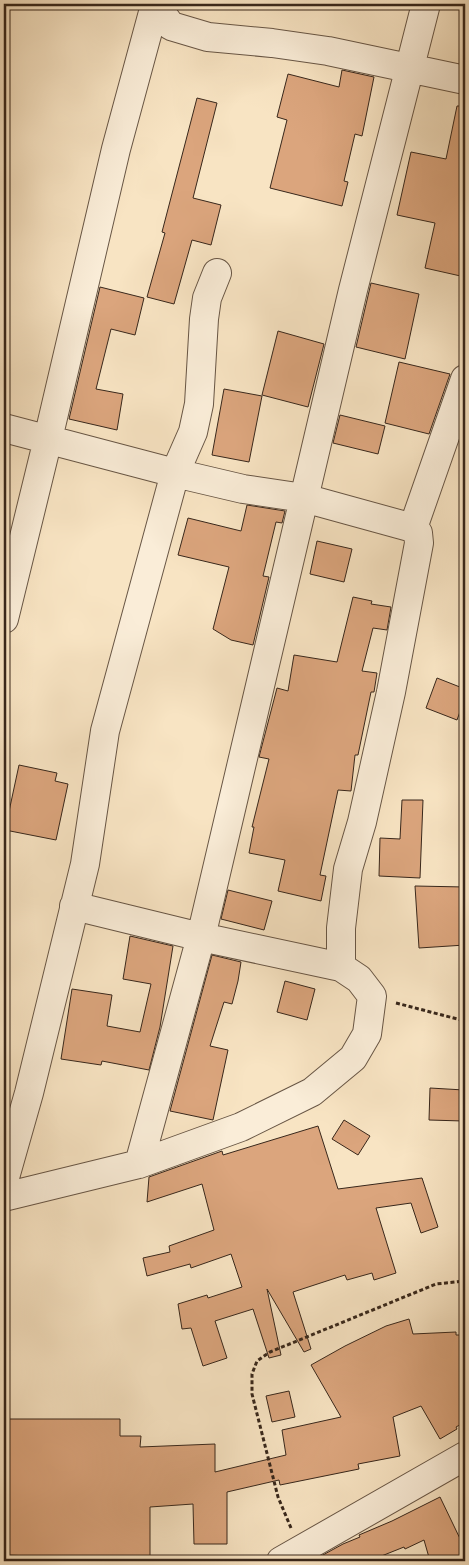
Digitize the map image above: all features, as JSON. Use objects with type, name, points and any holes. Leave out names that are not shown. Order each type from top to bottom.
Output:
[{"type":"street","points":[[155,4],[170,26],[208,37],[328,51],[465,80]]},
{"type":"street","points":[[4,618],[116,149],[155,4]]},
{"type":"street","points":[[139,1164],[201,937],[353,290],[426,4]]},
{"type":"street","points":[[4,1181],[29,1093],[85,864],[105,731],[175,472],[193,432],[199,404],[207,298],[217,273]]},
{"type":"street","points":[[413,528],[465,379]]},
{"type":"street","points":[[4,428],[243,489],[304,498],[413,528],[418,533],[419,542],[391,692],[362,822],[348,869],[340,928],[341,967]]},
{"type":"street","points":[[4,1197],[139,1164],[241,1127],[312,1092],[353,1058],[368,1034],[372,996],[359,979],[341,967],[201,937],[74,906]]},
{"type":"street","points":[[290,1555],[408,1490],[465,1456]]},
{"type":"path","points":[[372,996],[465,1021]]},
{"type":"path","points":[[290,1555],[278,1497],[252,1394],[252,1374],[257,1361],[270,1352],[436,1284],[465,1282]]},
{"type":"building","points":[[342,70],[374,77],[362,136],[355,134],[344,181],[348,182],[342,206],[270,188],[287,120],[277,117],[288,74],[339,87]]},
{"type":"building","points":[[197,98],[217,103],[193,198],[221,205],[211,245],[192,240],[174,304],[147,297],[165,233],[162,232]]},
{"type":"building","points":[[457,106],[465,106],[465,277],[425,268],[435,223],[397,215],[411,152],[446,159]]},
{"type":"building","points":[[371,283],[419,294],[405,359],[356,347]]},
{"type":"building","points":[[100,287],[144,298],[135,335],[111,329],[96,389],[123,394],[117,430],[69,419]]},
{"type":"building","points":[[278,331],[324,344],[308,407],[262,395]]},
{"type":"building","points":[[399,362],[450,374],[429,434],[385,423]]},
{"type":"building","points":[[224,389],[262,396],[249,462],[212,455]]},
{"type":"building","points":[[340,415],[385,426],[378,454],[333,443]]},
{"type":"building","points":[[247,505],[285,511],[282,523],[276,522],[263,576],[269,577],[253,645],[231,640],[213,629],[229,567],[178,555],[188,518],[241,531]]},
{"type":"building","points":[[317,541],[352,549],[344,582],[310,574]]},
{"type":"building","points":[[353,597],[372,601],[371,604],[391,607],[387,630],[373,628],[362,671],[377,673],[374,692],[371,692],[358,755],[355,755],[351,791],[338,790],[320,875],[326,876],[321,901],[278,891],[285,860],[249,853],[254,827],[252,827],[269,759],[259,757],[277,688],[288,691],[294,655],[337,662]]},
{"type":"building","points":[[437,678],[465,689],[465,698],[457,720],[426,708]]},
{"type":"building","points":[[19,765],[57,773],[55,781],[68,784],[56,840],[5,830]]},
{"type":"building","points":[[402,800],[423,800],[420,878],[379,876],[380,838],[400,839]]},
{"type":"building","points":[[415,886],[465,887],[465,945],[419,948]]},
{"type":"building","points":[[228,890],[272,901],[264,930],[221,919]]},
{"type":"building","points":[[130,936],[173,946],[160,1027],[149,1070],[102,1061],[101,1065],[61,1059],[72,989],[112,995],[107,1026],[140,1032],[151,984],[123,979]]},
{"type":"building","points":[[212,955],[241,962],[232,1004],[224,1002],[210,1046],[228,1050],[213,1120],[170,1111]]},
{"type":"building","points":[[285,981],[315,989],[307,1020],[277,1012]]},
{"type":"building","points":[[430,1088],[464,1090],[463,1121],[429,1120]]},
{"type":"building","points":[[344,1120],[370,1136],[358,1155],[332,1139]]},
{"type":"building","points":[[318,1126],[338,1189],[422,1178],[438,1227],[421,1233],[411,1203],[376,1208],[396,1273],[374,1280],[372,1273],[347,1280],[345,1275],[293,1292],[311,1349],[304,1352],[267,1289],[281,1355],[269,1358],[253,1309],[215,1321],[227,1358],[203,1366],[191,1328],[182,1329],[178,1304],[207,1295],[208,1298],[242,1287],[231,1254],[191,1268],[190,1264],[147,1276],[143,1258],[170,1252],[169,1246],[214,1230],[202,1184],[147,1202],[149,1177],[222,1151],[223,1155]]},
{"type":"building","points":[[409,1319],[413,1334],[456,1332],[456,1335],[465,1335],[465,1422],[440,1439],[421,1406],[393,1417],[400,1456],[358,1464],[359,1469],[280,1485],[279,1480],[227,1492],[227,1544],[194,1544],[193,1504],[150,1507],[150,1557],[57,1556],[57,1561],[33,1561],[33,1556],[4,1555],[4,1419],[120,1419],[120,1436],[141,1436],[140,1447],[215,1444],[215,1472],[286,1455],[282,1430],[341,1417],[311,1365],[386,1326]]},
{"type":"building","points":[[289,1391],[295,1417],[272,1422],[266,1396]]},
{"type":"building","points":[[440,1497],[465,1549],[465,1561],[430,1561],[424,1540],[405,1549],[404,1547],[369,1561],[312,1561],[360,1537],[359,1535]]}]
